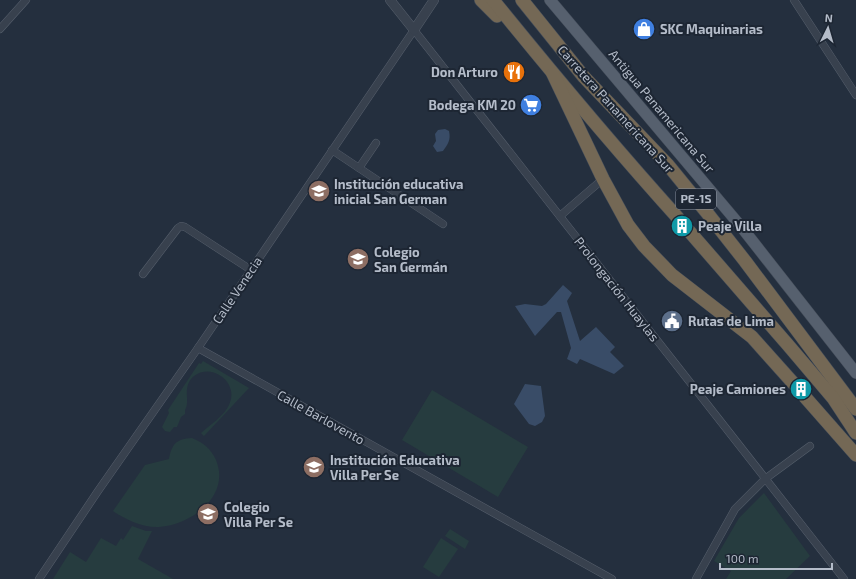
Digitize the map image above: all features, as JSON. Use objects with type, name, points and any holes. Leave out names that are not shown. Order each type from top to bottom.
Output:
[{"type":"highway","points":[[481,0],[542,61]]},
{"type":"highway","name":"Carretera Panamericana Sur","points":[[493,0],[553,74],[626,160],[678,218]]},
{"type":"highway","name":"Carretera Panamericana Sur","points":[[522,0],[584,77],[668,165],[745,261],[856,409]]},
{"type":"highway","name":"Carretera Panamericana Sur","points":[[553,74],[603,179],[628,226],[644,246],[672,275],[752,337],[794,384]]},
{"type":"highway","points":[[689,231],[833,398],[856,433]]},
{"type":"highway","points":[[805,397],[856,455]]},
{"type":"main road","name":"Antigua Panamericana Sur","points":[[550,0],[743,229],[856,373]]},
{"type":"street","points":[[0,29],[26,0]]},
{"type":"street","name":"Prolongación Huaylas","points":[[390,0],[844,579]]},
{"type":"street","name":"Calle Venecia","points":[[38,579],[198,348],[434,0]]},
{"type":"street","points":[[794,0],[856,95]]},
{"type":"street","points":[[359,168],[376,143]]},
{"type":"street","points":[[332,150],[443,224]]},
{"type":"street","points":[[560,216],[603,179]]},
{"type":"street","points":[[143,274],[180,226],[185,227],[251,270]]},
{"type":"street","name":"Calle Barlovento","points":[[198,348],[612,579]]},
{"type":"street","points":[[696,579],[735,509],[766,479],[810,446]]},
{"type":"green space","points":[[203,361],[249,388],[204,436],[201,433],[227,409],[231,397],[231,390],[223,377],[216,373],[201,372],[190,380],[188,385],[185,414],[181,417],[177,427],[174,427],[170,432],[165,431],[162,427],[169,413],[168,410],[199,363],[201,364]]},
{"type":"green space","points":[[432,390],[528,447],[498,497],[402,440]]},
{"type":"green space","points":[[192,438],[204,444],[212,453],[216,460],[219,473],[218,485],[213,496],[205,506],[184,521],[159,527],[135,523],[113,511],[145,465],[169,459],[173,446],[178,441]]},
{"type":"green space","points":[[764,493],[810,556],[786,579],[726,579],[731,571],[714,561],[739,518]]},
{"type":"green space","points":[[132,526],[146,531],[152,531],[138,559],[173,579],[53,579],[70,552],[86,562],[101,538],[116,546],[121,538],[123,540]]},
{"type":"green space","points":[[450,529],[469,541],[465,549],[445,536]]},
{"type":"green space","points":[[441,538],[458,549],[439,577],[423,567]]},
{"type":"water","points":[[445,129],[449,131],[449,142],[443,151],[437,152],[433,146],[436,141],[435,134],[438,130]]},
{"type":"water","points":[[563,285],[572,293],[567,301],[580,341],[596,327],[615,347],[610,352],[624,366],[614,374],[580,359],[577,364],[567,359],[571,348],[561,312],[557,312],[535,336],[515,306],[525,304],[542,306],[546,304]]},
{"type":"water","points":[[525,384],[541,386],[545,416],[542,422],[535,426],[529,424],[514,404]]},
{"type":"place","name":"SKC Maquinarias","points":[[644,29]]},
{"type":"place","name":"Don Arturo","points":[[514,72]]},
{"type":"place","name":"Bodega KM 20","points":[[531,105]]},
{"type":"place","name":"Institución educativa inicial San German","points":[[319,191]]},
{"type":"place","name":"Peaje Villa","points":[[682,226]]},
{"type":"place","name":"Colegio San Germán","points":[[358,259]]},
{"type":"place","name":"Rutas de Lima","points":[[672,321]]},
{"type":"place","name":"Peaje Camiones","points":[[801,389]]},
{"type":"place","name":"Institución Educativa Villa Per Se","points":[[314,467]]},
{"type":"place","name":"Colegio Villa Per Se","points":[[208,514]]}]
